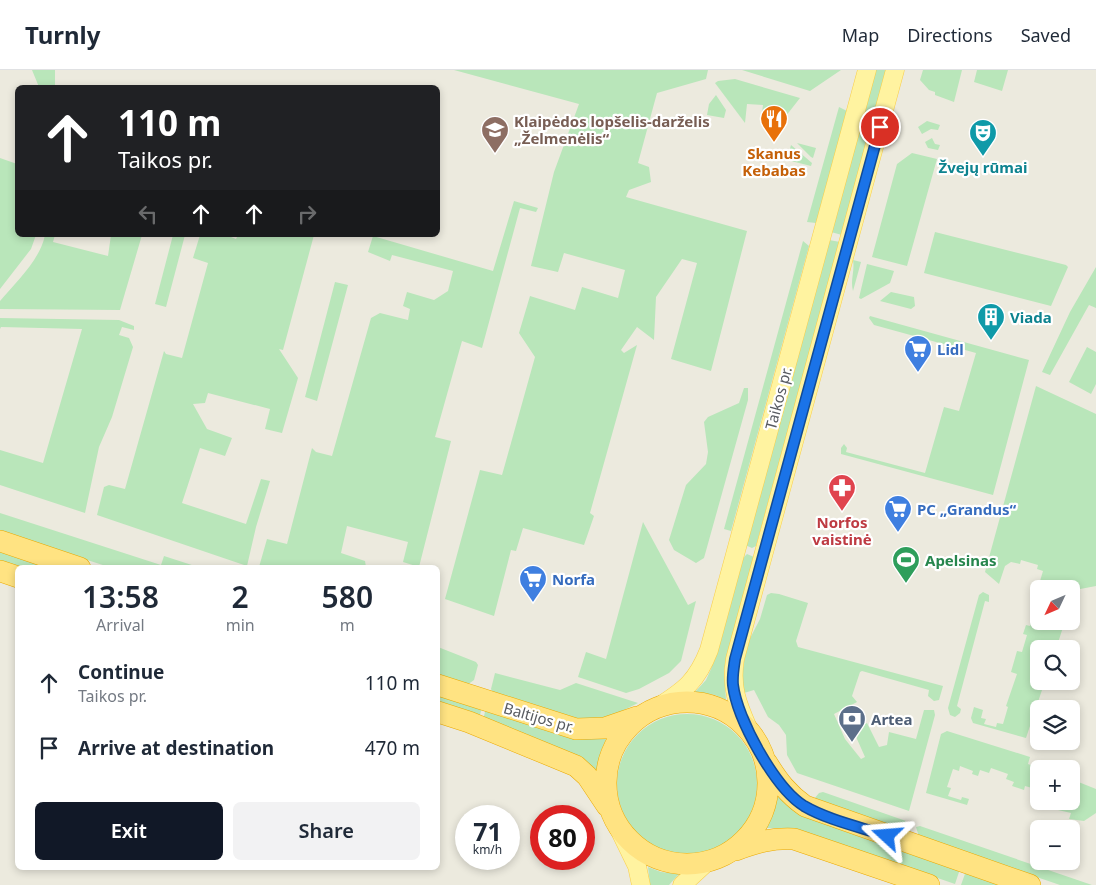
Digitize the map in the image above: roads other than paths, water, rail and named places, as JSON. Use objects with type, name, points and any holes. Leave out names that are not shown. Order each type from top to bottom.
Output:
[{"type":"highway","points":[[0,541],[71,565]]},
{"type":"highway","points":[[0,571],[15,576]]},
{"type":"highway","name":"Baltijos pr.","points":[[440,686],[576,729],[605,728],[650,711]]},
{"type":"highway","points":[[929,885],[794,839],[773,838],[758,841],[707,862],[687,864],[667,862],[654,857],[631,843],[614,818],[606,789],[612,752],[628,727],[650,711],[681,702],[715,708],[735,719],[752,735],[778,782],[791,797],[805,806],[1030,885]]},
{"type":"highway","name":"Baltijos pr.","points":[[440,713],[469,722],[576,766],[587,776],[614,818]]},
{"type":"highway","points":[[729,852],[752,831],[765,803],[767,788],[763,757]]},
{"type":"main road","name":"Taikos pr.","points":[[650,711],[684,690],[694,680],[709,650],[867,70]]},
{"type":"main road","name":"Taikos pr.","points":[[752,735],[734,692],[732,683],[735,659],[895,70]]},
{"type":"main road","points":[[614,818],[637,866],[641,885]]},
{"type":"main road","points":[[682,885],[707,862]]},
{"type":"place","name":"Skanus Kebabas","points":[[774,143]]},
{"type":"place","name":"Klaipėdos lopšelis-darželis „Želmenėlis“","points":[[495,154]]},
{"type":"place","name":"Žvejų rūmai","points":[[983,157]]},
{"type":"place","name":"Viada","points":[[991,341]]},
{"type":"place","name":"Lidl","points":[[918,373]]},
{"type":"place","name":"Norfos vaistinė","points":[[842,512]]},
{"type":"place","name":"PC „Grandus“","points":[[898,533]]},
{"type":"place","name":"Apelsinas","points":[[906,584]]},
{"type":"place","name":"Norfa","points":[[533,603]]},
{"type":"place","name":"Artea","points":[[852,743]]}]
